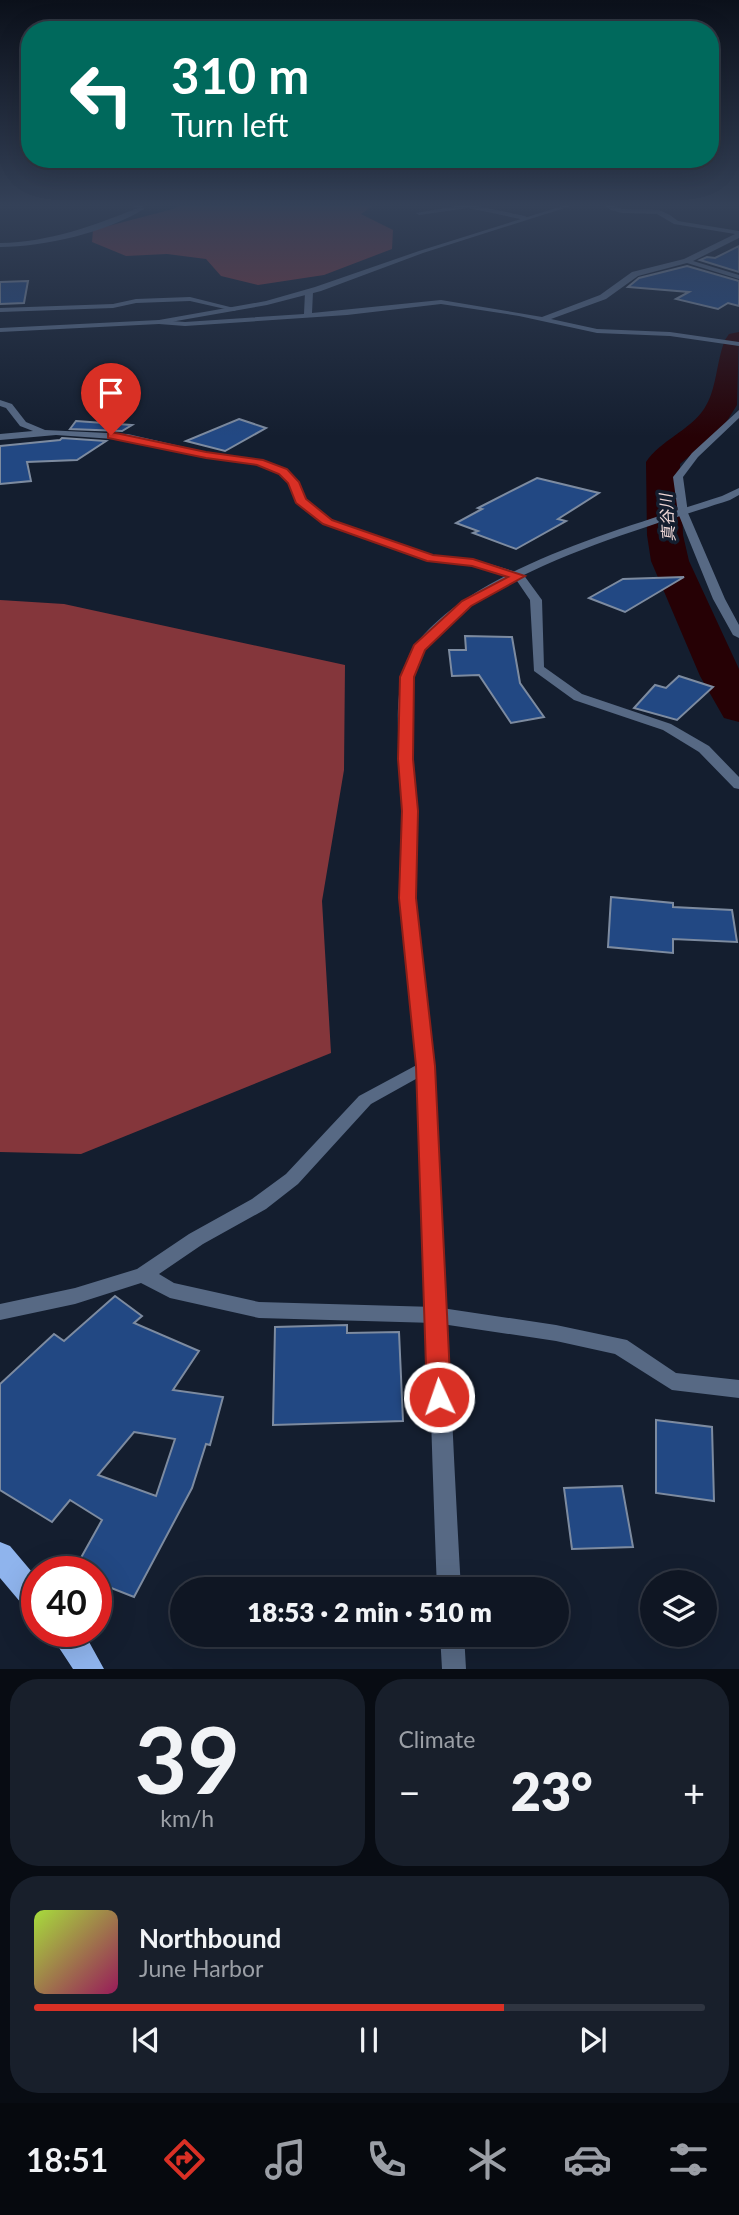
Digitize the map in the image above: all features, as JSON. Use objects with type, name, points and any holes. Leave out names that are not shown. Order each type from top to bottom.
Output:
[{"type":"main road","points":[[0,1556],[21,1581]]},
{"type":"main road","points":[[77,1647],[89,1669]]},
{"type":"street","points":[[0,330],[159,322],[234,309],[309,292],[338,282]]},
{"type":"street","points":[[543,319],[603,297],[624,282]]},
{"type":"street","points":[[308,316],[309,292]]},
{"type":"street","points":[[0,310],[113,306],[190,299],[234,309]]},
{"type":"street","points":[[159,322],[185,324],[308,316],[441,302],[597,331],[670,334],[739,345]]},
{"type":"street","points":[[0,403],[9,406],[23,424],[43,432]]},
{"type":"street","points":[[739,413],[695,455],[678,477],[678,515],[739,635]]},
{"type":"street","points":[[0,437],[43,432],[128,437],[206,455],[260,462],[283,471],[293,482],[300,501],[328,522],[431,558],[473,562],[519,576],[536,600],[538,668],[578,697],[667,727],[704,749],[739,785]]},
{"type":"street","points":[[448,1577],[426,1066],[408,898],[410,811],[405,759],[407,677],[418,648],[467,603],[565,554],[726,498],[739,491]]},
{"type":"street","points":[[0,1312],[75,1296],[143,1275],[197,1239],[259,1204],[292,1179],[365,1100],[426,1066]]},
{"type":"street","points":[[143,1275],[170,1290],[259,1310],[435,1315],[621,1346],[672,1381],[739,1389]]},
{"type":"street","points":[[453,1647],[454,1669]]},
{"type":"shaded area","points":[[245,282],[279,282],[258,285]]},
{"type":"shaded area","points":[[0,600],[64,604],[345,665],[344,770],[322,901],[331,1053],[81,1154],[0,1152]]},
{"type":"building","points":[[0,282],[28,282],[24,303],[0,304]]},
{"type":"building","points":[[634,282],[739,282],[739,306],[728,303],[718,309],[676,299],[689,292],[628,287]]},
{"type":"building","points":[[239,419],[266,428],[225,451],[186,441]]},
{"type":"building","points":[[76,421],[132,425],[122,431],[70,429]]},
{"type":"building","points":[[62,438],[106,441],[77,460],[27,462],[31,481],[0,484],[0,446]]},
{"type":"building","points":[[537,478],[599,493],[558,519],[566,521],[516,549],[473,533],[478,531],[456,523],[482,509],[478,508]]},
{"type":"building","points":[[684,577],[625,612],[589,598],[623,579]]},
{"type":"building","points":[[465,636],[512,637],[520,683],[544,717],[511,723],[479,675],[452,676],[449,650],[466,650]]},
{"type":"building","points":[[679,676],[713,687],[677,720],[634,708],[655,685],[666,688]]},
{"type":"building","points":[[611,897],[673,903],[673,907],[732,910],[737,942],[673,939],[673,953],[608,947]]},
{"type":"building","points":[[115,1296],[142,1316],[134,1323],[199,1351],[173,1390],[223,1397],[210,1445],[206,1444],[192,1488],[134,1597],[112,1588],[112,1556],[82,1556],[102,1520],[70,1500],[52,1522],[0,1490],[0,1384],[54,1334],[64,1341]],"holes":[[[134,1432],[175,1439],[156,1496],[98,1475]]]},
{"type":"building","points":[[347,1325],[347,1333],[399,1332],[403,1421],[273,1425],[275,1327]]},
{"type":"building","points":[[656,1420],[712,1427],[714,1501],[656,1493]]},
{"type":"building","points":[[622,1486],[633,1547],[572,1549],[564,1488]]},
{"type":"waterway","name":"真谷川","points":[[739,340],[725,397],[717,414],[663,462],[665,535],[670,561],[721,676],[739,709]]},
{"type":"route","points":[[111,435],[206,455],[260,462],[283,471],[293,482],[300,501],[328,522],[431,558],[473,562],[519,576],[467,603],[418,648],[407,677],[405,759],[410,811],[408,898],[426,1066],[439,1397]]}]
